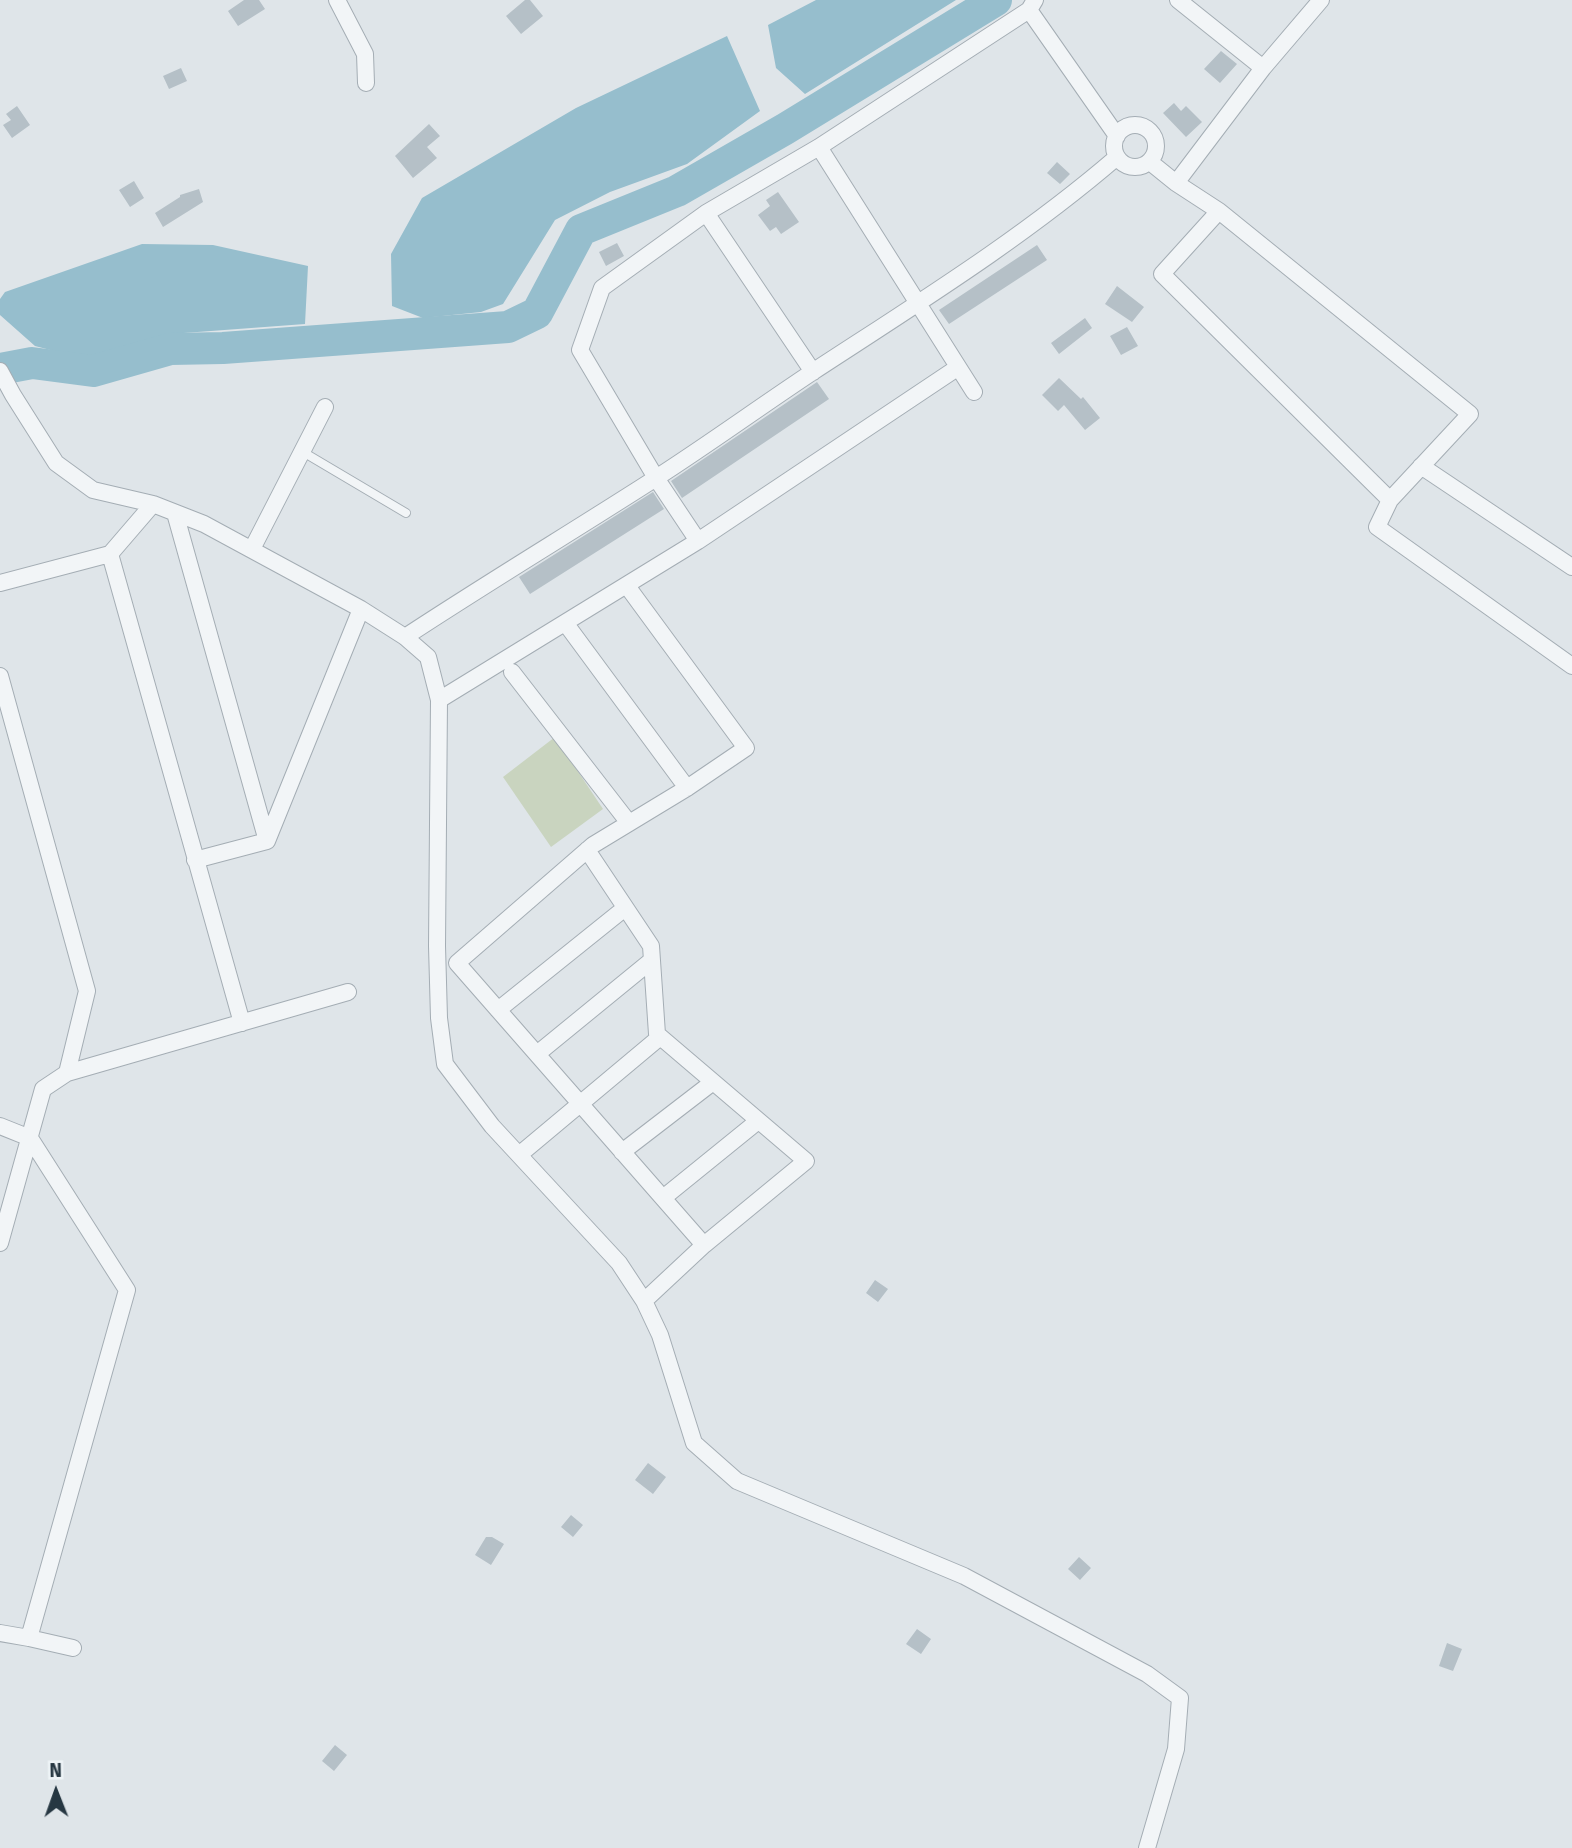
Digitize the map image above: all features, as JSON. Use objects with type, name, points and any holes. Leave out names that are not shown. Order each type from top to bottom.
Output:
[{"type":"street","points":[[337,0],[365,54],[366,83]]},
{"type":"street","points":[[1178,0],[1263,68]]},
{"type":"street","points":[[1176,183],[1263,68],[1321,0]]},
{"type":"street","points":[[698,541],[656,478],[580,350],[602,288],[706,213],[819,147],[1032,5],[1117,136]]},
{"type":"street","points":[[1134,125],[1148,130],[1153,135],[1156,149],[1150,162],[1136,167],[1129,166],[1117,157],[1114,150],[1117,136],[1127,127],[1134,125]]},
{"type":"street","points":[[819,147],[974,392]]},
{"type":"street","points":[[405,638],[505,571],[656,478],[918,304],[1024,232],[1117,157]]},
{"type":"street","points":[[1150,162],[1176,183],[1220,211],[1470,414],[1390,500],[1377,527],[1572,666]]},
{"type":"street","points":[[1220,211],[1163,274],[1390,500]]},
{"type":"street","points":[[706,213],[813,372]]},
{"type":"street","points":[[439,699],[566,624],[698,541],[957,368]]},
{"type":"street","points":[[2,375],[56,463],[93,490],[153,504],[204,524],[361,610],[405,638],[428,657],[439,699],[437,946],[439,1018],[445,1065],[492,1126],[619,1263],[644,1301],[660,1335],[694,1443],[737,1481],[964,1576],[1147,1674],[1180,1698],[1176,1749],[1147,1848]]},
{"type":"street","points":[[251,549],[325,407]]},
{"type":"street","points":[[1421,466],[1572,567]]},
{"type":"street","points":[[0,583],[110,554],[153,504]]},
{"type":"street","points":[[175,513],[267,841]]},
{"type":"street","points":[[110,554],[242,1023]]},
{"type":"street","points":[[627,586],[746,748],[587,850],[457,963],[704,1245]]},
{"type":"street","points":[[267,841],[361,610]]},
{"type":"street","points":[[566,624],[687,788]]},
{"type":"street","points":[[512,672],[629,823]]},
{"type":"street","points":[[0,676],[87,992],[67,1073]]},
{"type":"street","points":[[195,860],[267,841]]},
{"type":"street","points":[[587,850],[651,946],[657,1034],[806,1161],[704,1245],[644,1301]]},
{"type":"street","points":[[498,1010],[625,908]]},
{"type":"street","points":[[537,1054],[652,960]]},
{"type":"street","points":[[0,1243],[43,1089],[67,1073],[348,992]]},
{"type":"street","points":[[519,1155],[660,1037]]},
{"type":"street","points":[[622,1152],[713,1082]]},
{"type":"street","points":[[663,1198],[758,1121]]},
{"type":"street","points":[[0,1126],[30,1138],[127,1290],[29,1638]]},
{"type":"street","points":[[0,1633],[73,1648]]},
{"type":"lane","points":[[303,453],[406,513]]},
{"type":"green space","points":[[555,737],[603,809],[551,847],[503,777]]},
{"type":"water","points":[[816,0],[956,0],[805,94],[776,68],[768,25]]},
{"type":"water","points":[[727,36],[760,111],[687,164],[610,192],[555,220],[503,304],[481,312],[423,318],[392,306],[391,254],[422,198],[576,108]]},
{"type":"water","points":[[142,244],[213,245],[308,266],[305,324],[184,333],[85,359],[35,346],[0,315],[0,299],[5,292]]},
{"type":"building","points":[[244,0],[259,0],[265,9],[238,26],[228,11]]},
{"type":"building","points":[[525,0],[530,0],[543,16],[521,34],[506,16]]},
{"type":"building","points":[[1221,51],[1237,64],[1220,83],[1204,69]]},
{"type":"building","points":[[181,68],[187,81],[169,89],[163,76]]},
{"type":"building","points":[[1174,103],[1181,111],[1186,106],[1202,122],[1186,137],[1163,113]]},
{"type":"building","points":[[17,106],[30,125],[12,138],[3,125],[11,120],[6,114]]},
{"type":"building","points":[[429,124],[440,136],[427,147],[437,158],[413,178],[395,156]]},
{"type":"building","points":[[1057,162],[1070,174],[1060,184],[1047,173]]},
{"type":"building","points":[[134,181],[144,198],[130,207],[119,190]]},
{"type":"building","points":[[199,189],[203,202],[163,227],[155,213],[180,195]]},
{"type":"building","points":[[778,192],[799,222],[781,234],[776,227],[770,231],[758,215],[770,206],[766,200]]},
{"type":"building","points":[[617,243],[624,256],[606,266],[599,252]]},
{"type":"building","points":[[1037,245],[1047,260],[949,324],[939,310]]},
{"type":"building","points":[[1117,286],[1144,307],[1132,322],[1105,304]]},
{"type":"building","points":[[1085,318],[1092,328],[1059,354],[1051,343]]},
{"type":"building","points":[[1127,327],[1138,346],[1121,355],[1110,336]]},
{"type":"building","points":[[1059,378],[1081,399],[1083,397],[1100,418],[1085,430],[1064,405],[1058,411],[1042,395]]},
{"type":"building","points":[[817,382],[829,399],[682,498],[671,481]]},
{"type":"building","points":[[653,492],[664,509],[530,594],[519,577]]},
{"type":"building","points":[[875,1280],[888,1289],[878,1302],[866,1293]]},
{"type":"building","points":[[648,1463],[666,1477],[653,1494],[635,1480]]},
{"type":"building","points":[[571,1515],[583,1525],[573,1537],[561,1527]]},
{"type":"building","points":[[486,1537],[492,1537],[504,1544],[491,1565],[475,1555]]},
{"type":"building","points":[[1079,1557],[1091,1568],[1080,1580],[1068,1569]]},
{"type":"building","points":[[917,1629],[931,1639],[921,1654],[906,1644]]},
{"type":"building","points":[[1447,1643],[1462,1649],[1453,1671],[1439,1666]]},
{"type":"building","points":[[335,1745],[347,1755],[334,1771],[322,1761]]},
{"type":"waterway","points":[[0,369],[32,363],[93,371],[170,349],[223,348],[508,327],[537,313],[581,230],[677,191],[785,129],[996,0]]}]
